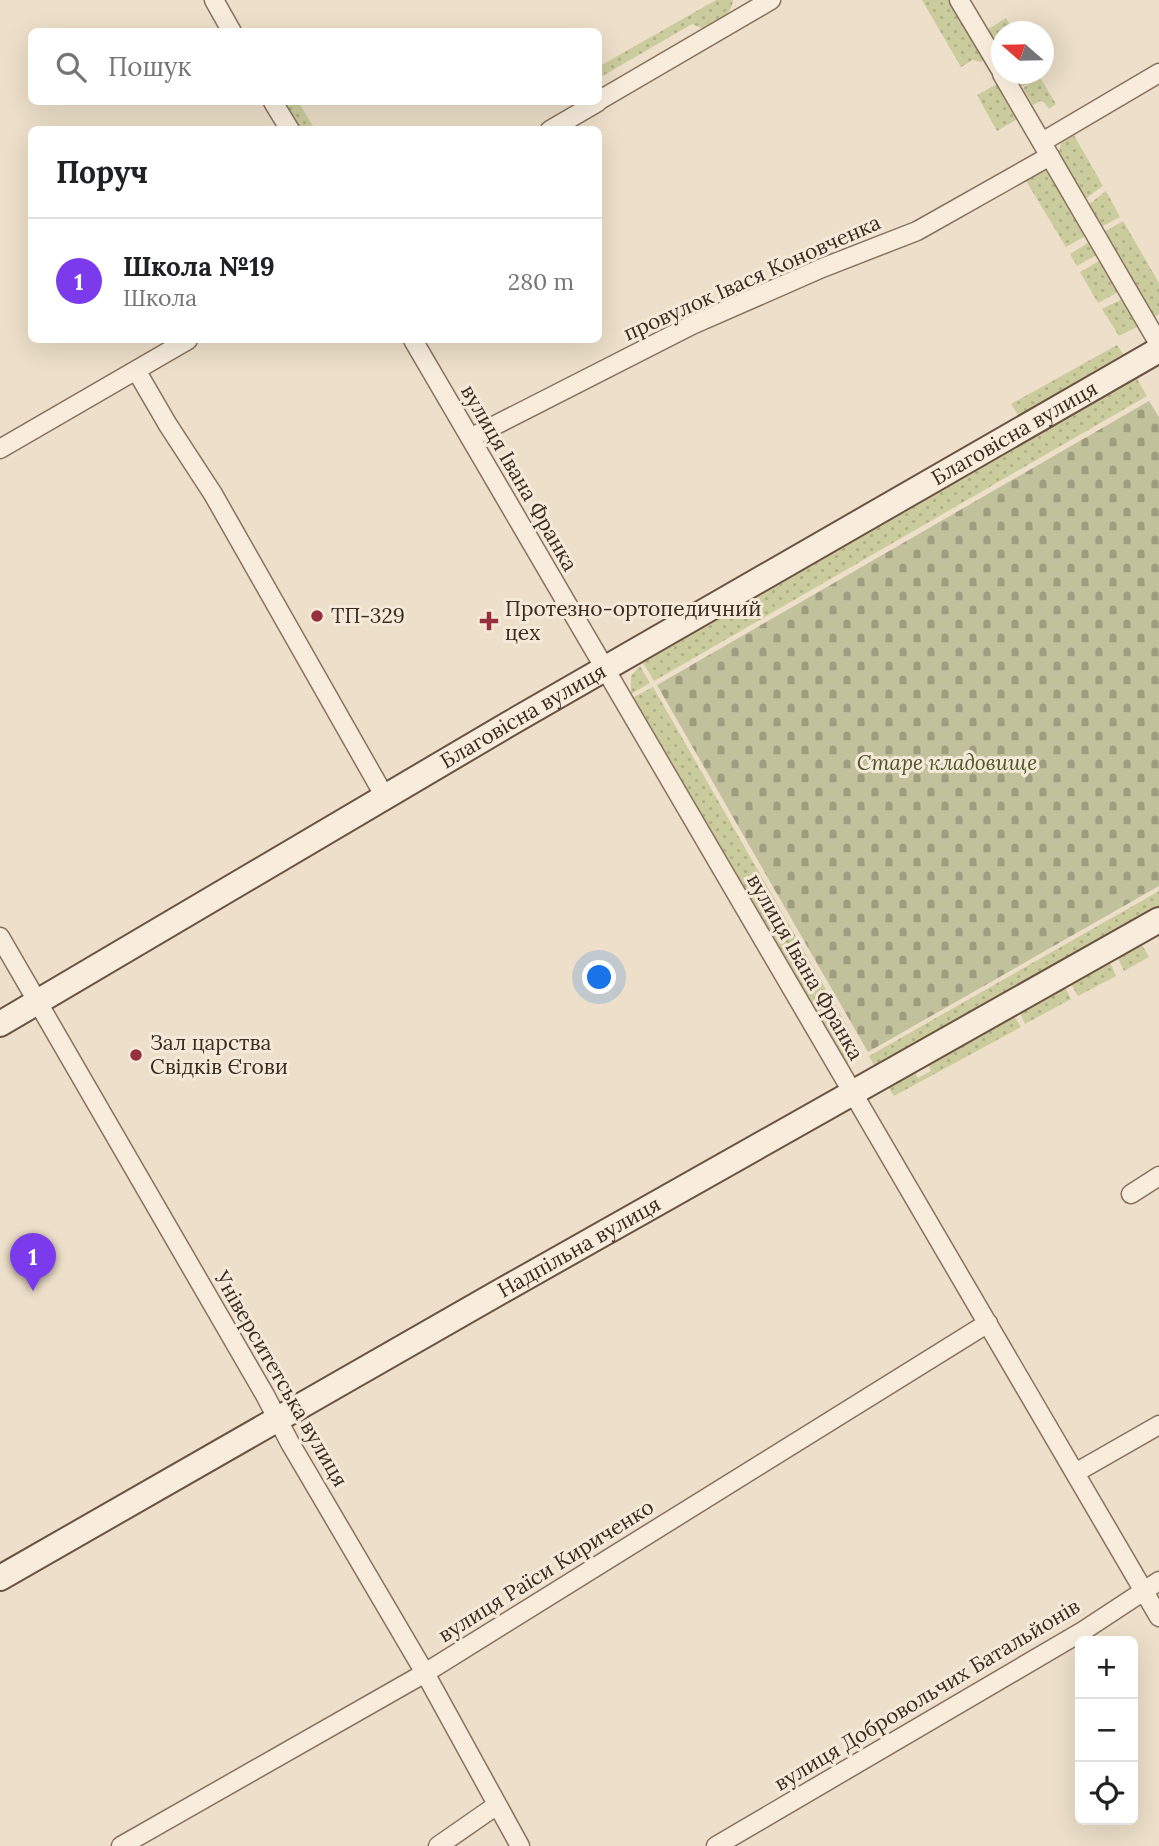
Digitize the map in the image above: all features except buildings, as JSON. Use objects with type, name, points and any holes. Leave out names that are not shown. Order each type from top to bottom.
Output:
[{"type":"main road","name":"Благовісна вулиця","points":[[0,1024],[386,797],[1159,350]]},
{"type":"main road","name":"Надпільна вулиця","points":[[0,1578],[1159,920]]},
{"type":"street","points":[[214,0],[230,28]]},
{"type":"street","points":[[602,99],[771,0]]},
{"type":"street","points":[[959,0],[991,54]]},
{"type":"street","name":"провулок Івася Коновченка","points":[[470,438],[692,325],[844,258],[917,231],[1159,73]]},
{"type":"street","points":[[1008,84],[1159,344]]},
{"type":"street","points":[[275,105],[288,126]]},
{"type":"street","points":[[557,126],[591,105]]},
{"type":"street","points":[[0,449],[183,343]]},
{"type":"street","name":"вулиця Івана Франка","points":[[415,343],[1075,1473],[1151,1586],[1159,1617]]},
{"type":"street","points":[[136,370],[213,494],[386,797]]},
{"type":"street","name":"Університетська вулиця","points":[[0,937],[425,1673],[520,1846]]},
{"type":"street","points":[[1131,1194],[1159,1176]]},
{"type":"street","name":"вулиця Раїси Кириченко","points":[[121,1846],[425,1673],[988,1323]]},
{"type":"street","points":[[1075,1473],[1159,1425]]},
{"type":"street","name":"вулиця Добровольчих Батальйонів","points":[[716,1846],[1083,1631],[1151,1586]]},
{"type":"street","points":[[438,1846],[497,1805]]},
{"type":"green space","points":[[716,0],[733,0],[727,15],[704,29],[692,24],[602,76],[602,65]]},
{"type":"green space","points":[[922,0],[951,0],[983,54],[981,62],[973,60],[961,67]]},
{"type":"green space","points":[[1000,84],[1019,118],[997,131],[977,95]]},
{"type":"green space","points":[[1029,84],[1044,84],[1056,104],[1049,109],[1040,101],[1033,105],[1023,88]]},
{"type":"green space","points":[[288,105],[300,105],[313,126],[299,126]]},
{"type":"green space","points":[[1071,130],[1103,186],[1085,199],[1059,152],[1062,139]]},
{"type":"green space","points":[[1044,169],[1051,172],[1087,235],[1066,247],[1023,176]]},
{"type":"green space","points":[[1106,191],[1120,217],[1101,227],[1088,205]]},
{"type":"green space","points":[[1123,221],[1159,283],[1159,314],[1154,317],[1104,232]]},
{"type":"green space","points":[[1091,241],[1098,254],[1077,266],[1070,254]]},
{"type":"green space","points":[[1101,260],[1120,291],[1098,303],[1080,272]]},
{"type":"green space","points":[[1125,300],[1137,327],[1119,336],[1102,309]]},
{"type":"green space","points":[[1117,345],[1123,354],[1018,415],[1011,404]]},
{"type":"green space","points":[[1137,379],[1147,396],[654,681],[643,663]]},
{"type":"green space","name":"Старе кладовище","points":[[1149,401],[1159,417],[1159,886],[868,1052],[657,685]]},
{"type":"green space","points":[[640,666],[650,683],[631,694],[631,676]]},
{"type":"green space","points":[[653,687],[863,1054],[846,1064],[632,698]]},
{"type":"green space","points":[[1159,891],[1159,906],[874,1065],[869,1056]]},
{"type":"green space","points":[[1142,945],[1149,957],[1124,971],[1118,958]]},
{"type":"green space","points":[[1110,962],[1116,976],[1078,996],[1071,984]]},
{"type":"green space","points":[[1065,987],[1071,999],[1025,1024],[1020,1013]]},
{"type":"green space","points":[[1014,1016],[1021,1027],[894,1096],[888,1087],[914,1071],[918,1078],[931,1071],[928,1064]]},
{"type":"place","name":"ТП-329","points":[[317,616]]},
{"type":"place","name":"Протезно-ортопедичний цех","points":[[489,621]]},
{"type":"place","name":"Зал царства Свідків Єгови","points":[[136,1055]]},
{"type":"place","name":"Школа №19","points":[[33,1291]]}]
